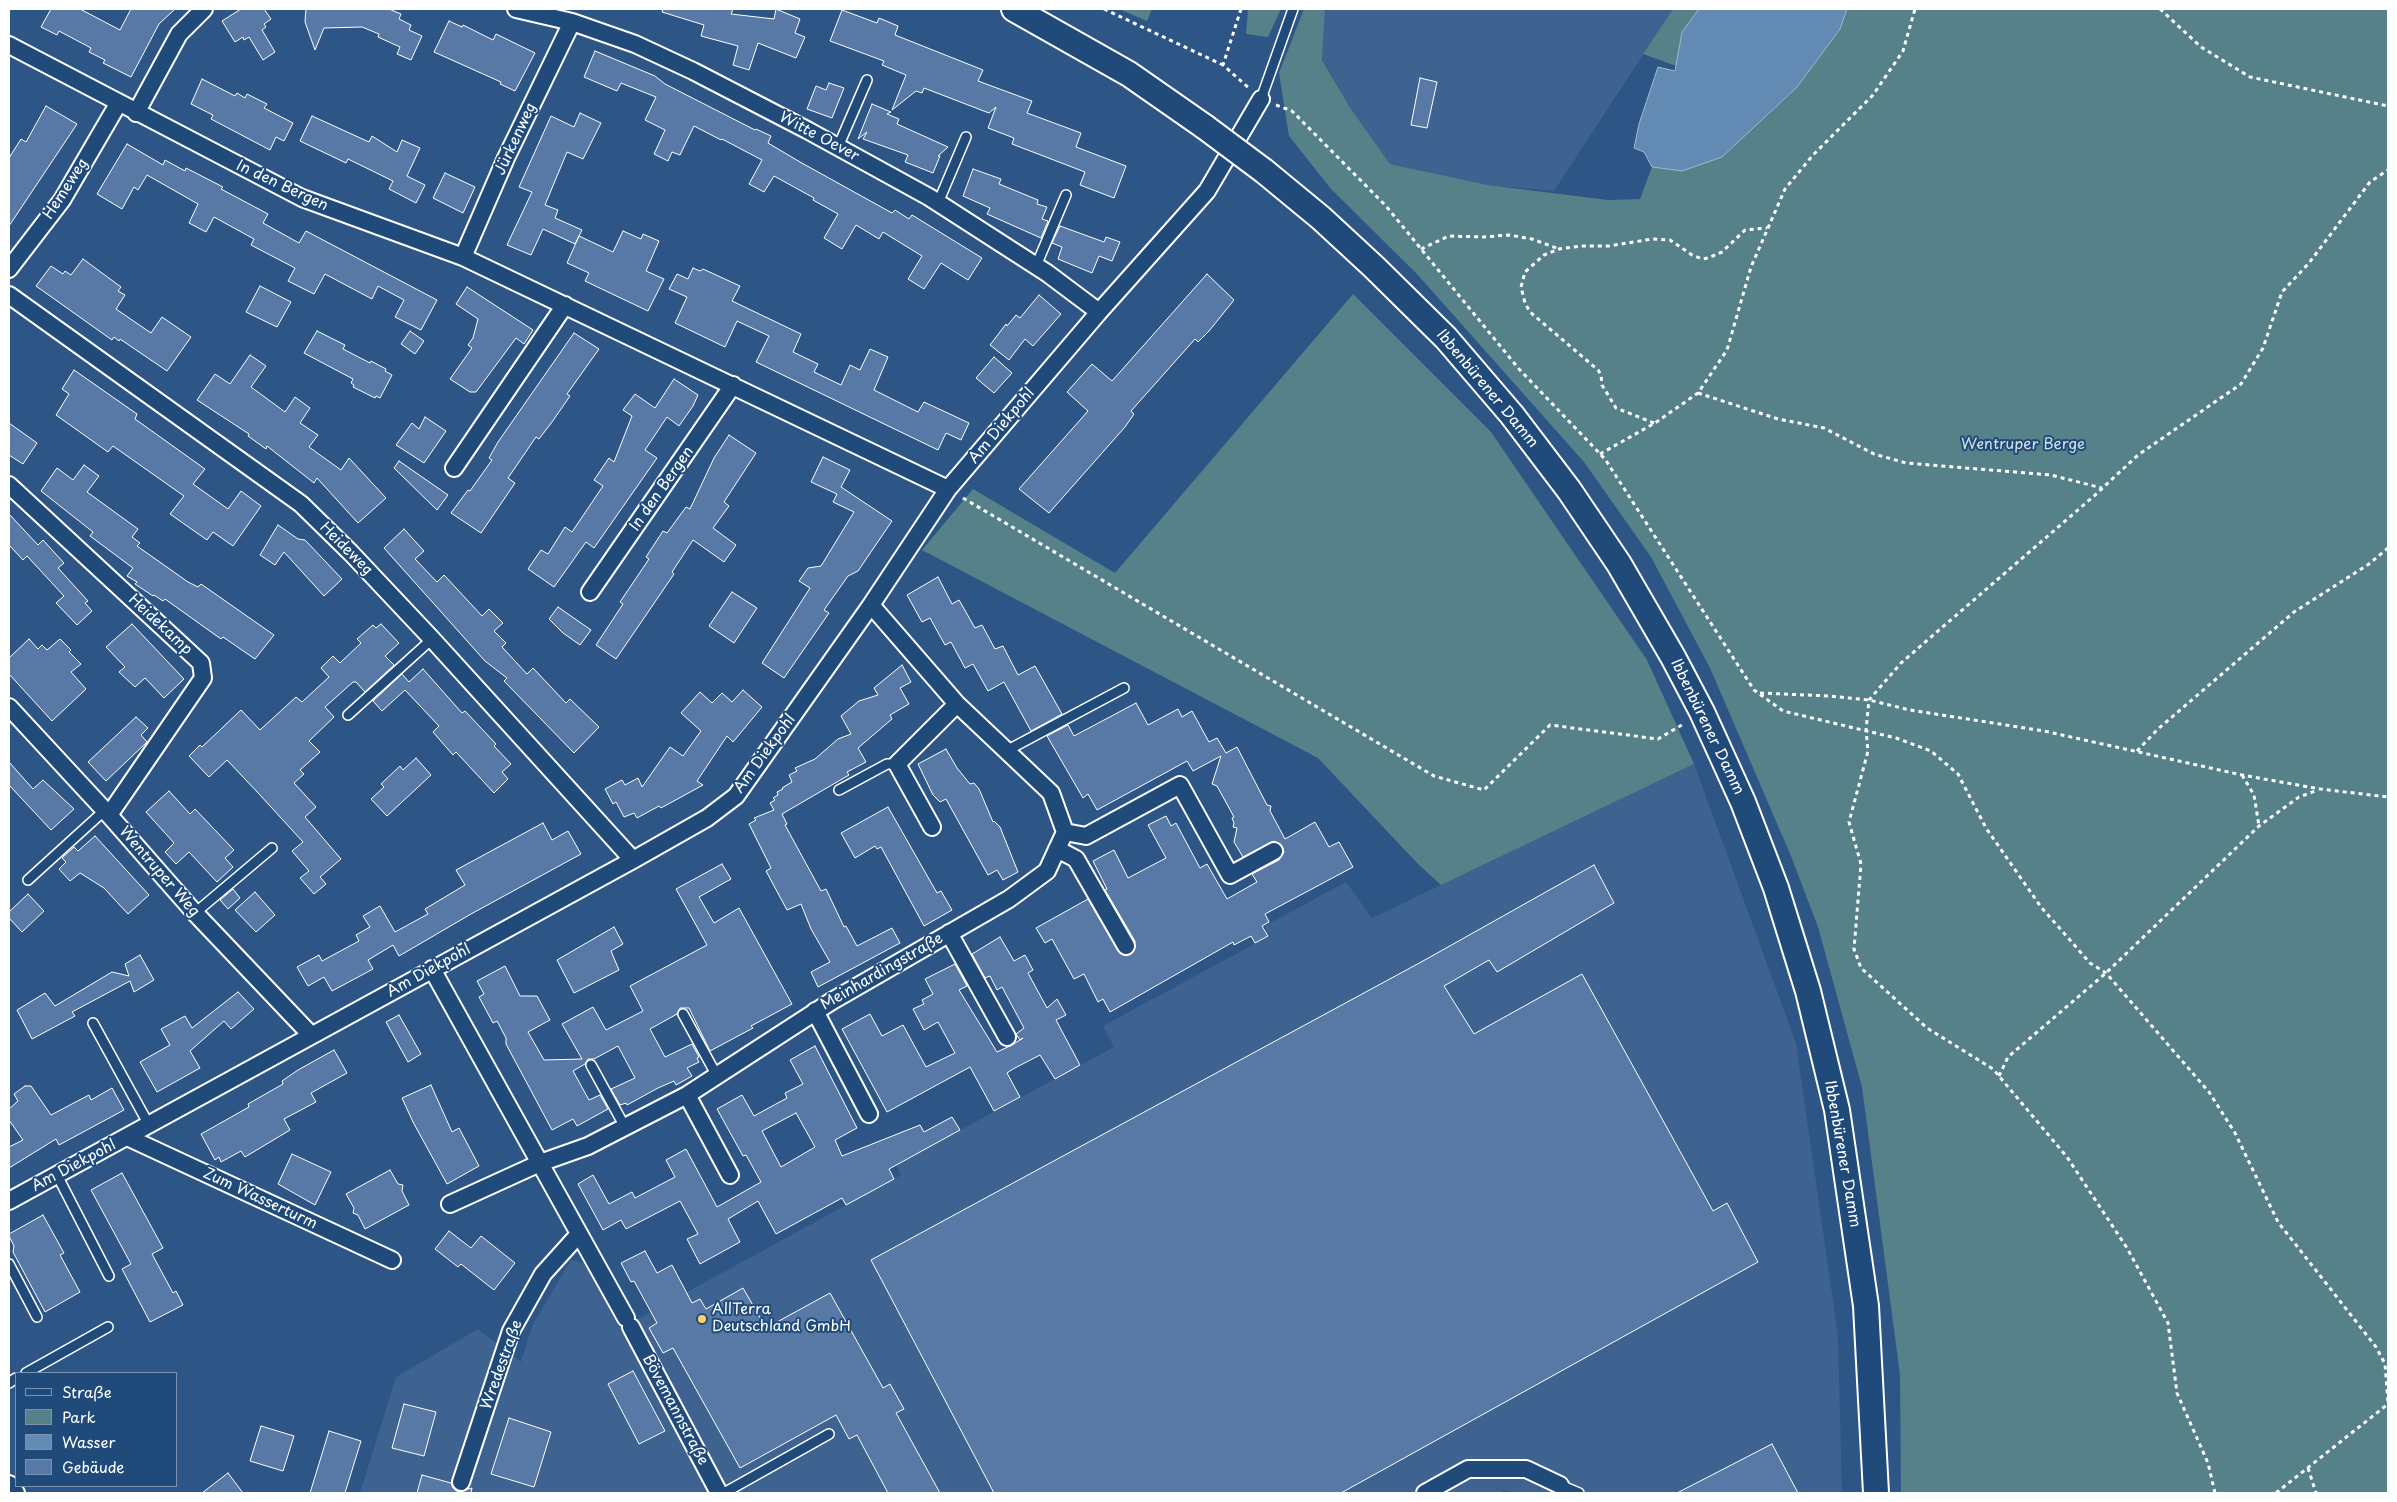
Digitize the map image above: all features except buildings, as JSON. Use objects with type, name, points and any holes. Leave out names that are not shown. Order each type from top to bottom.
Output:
[{"type":"main road","name":"Ibbenbürener Damm","points":[[1014,9],[1129,74],[1205,127],[1264,171],[1321,218],[1374,266],[1446,338],[1512,415],[1569,490],[1619,564],[1673,657],[1702,712],[1743,802],[1776,888],[1808,991],[1837,1110],[1866,1306],[1876,1493]]},
{"type":"street","points":[[136,113],[179,34],[204,9]]},
{"type":"street","name":"Witte Oever","points":[[516,9],[572,22],[635,44],[676,63],[838,147],[938,203],[1036,266],[1099,312]]},
{"type":"street","name":"Jürkenweg","points":[[463,257],[506,158],[572,22]]},
{"type":"street","name":"In den Bergen","points":[[9,45],[118,104],[302,198],[463,257],[948,489]]},
{"type":"street","name":"Am Diekpohl","points":[[9,1201],[432,968],[633,860],[707,818],[736,796],[870,605],[948,489],[1099,312],[1207,191],[1261,99]]},
{"type":"street","name":"Hemeweg","points":[[9,269],[62,200],[118,104]]},
{"type":"street","name":"Heideweg","points":[[9,295],[301,504],[351,553],[432,639],[633,860]]},
{"type":"street","points":[[454,468],[565,305]]},
{"type":"street","name":"In den Bergen","points":[[590,592],[733,386]]},
{"type":"street","name":"Heidekamp","points":[[9,485],[201,664],[203,678],[107,813]]},
{"type":"street","points":[[870,605],[957,704],[1051,793],[1065,832],[1086,836],[1180,785],[1230,875],[1274,851]]},
{"type":"street","points":[[932,827],[897,764],[957,704]]},
{"type":"street","name":"Wentruper Weg","points":[[9,707],[196,913],[310,1035]]},
{"type":"street","name":"Meinhardingstraße","points":[[540,1163],[588,1146],[687,1095],[815,1011],[1009,899],[1047,871],[1065,832]]},
{"type":"street","points":[[1057,849],[1076,859],[1126,946]]},
{"type":"street","name":"Meinhardingstraße","points":[[949,933],[1007,1037]]},
{"type":"street","points":[[432,968],[579,1234]]},
{"type":"street","name":"Meinhardingstraße","points":[[815,1011],[870,1114]]},
{"type":"street","points":[[687,1095],[730,1175]]},
{"type":"street","name":"Zum Wasserturm","points":[[128,1137],[392,1260]]},
{"type":"street","points":[[450,1204],[540,1163]]},
{"type":"street","name":"Bövemannstraße","points":[[579,1234],[719,1493]]},
{"type":"street","name":"Wredestraße","points":[[461,1482],[512,1331],[543,1274],[579,1234]]},
{"type":"street","points":[[1425,1493],[1468,1469],[1526,1469],[1560,1485]]},
{"type":"street","points":[[9,1484],[16,1493]]},
{"type":"lane","points":[[1261,99],[1293,9]]},
{"type":"lane","points":[[838,147],[867,80]]},
{"type":"lane","points":[[938,203],[966,137]]},
{"type":"lane","points":[[1036,266],[1066,195]]},
{"type":"lane","points":[[348,715],[432,639]]},
{"type":"lane","points":[[1006,751],[1124,688]]},
{"type":"lane","points":[[840,790],[887,764],[897,764]]},
{"type":"lane","points":[[28,880],[107,813]]},
{"type":"lane","points":[[196,913],[272,848]]},
{"type":"lane","points":[[683,1014],[717,1076]]},
{"type":"lane","points":[[93,1023],[149,1125]]},
{"type":"lane","points":[[591,1065],[625,1127]]},
{"type":"lane","points":[[57,1175],[110,1276]]},
{"type":"lane","points":[[9,1264],[37,1317]]},
{"type":"lane","points":[[28,1372],[108,1327]]},
{"type":"lane","points":[[724,1493],[829,1434]]},
{"type":"lane","points":[[1560,1485],[1579,1493]]},
{"type":"path","points":[[1104,9],[1223,65],[1261,99],[1292,111],[1386,206],[1519,369],[1600,454],[1754,690],[1784,711],[1896,738],[1931,751],[1958,774],[1986,828],[2041,907],[2090,963],[2106,973],[2209,1092],[2235,1133],[2278,1222],[2376,1347],[2384,1364],[2388,1404],[2276,1493]]},
{"type":"path","points":[[1223,65],[1241,9]]},
{"type":"path","points":[[1600,454],[1655,423],[1698,392],[1727,350],[1750,267],[1785,189],[1813,155],[1873,95],[1903,51],[1915,9]]},
{"type":"path","points":[[2160,9],[2201,47],[2250,77],[2388,106]]},
{"type":"path","points":[[2215,1493],[2208,1463],[2177,1393],[2168,1323],[2128,1248],[2067,1157],[1993,1069],[1927,1028],[1861,968],[1854,948],[1861,864],[1849,822],[1868,751],[1866,730],[1869,700],[1901,663],[2102,488],[2138,454],[2241,384],[2263,348],[2282,292],[2309,263],[2370,182],[2388,170]]},
{"type":"path","points":[[1655,423],[1616,408],[1602,386],[1601,375],[1598,370],[1530,312],[1524,303],[1521,287],[1525,272],[1544,254],[1559,249],[1581,246],[1609,246],[1652,239],[1670,240],[1702,258],[1722,252],[1745,230],[1767,228]]},
{"type":"path","points":[[1421,249],[1448,236],[1483,237],[1509,235],[1532,239],[1559,249]]},
{"type":"path","points":[[1698,392],[1778,419],[1824,428],[1874,454],[1906,463],[2051,475],[2102,488]]},
{"type":"path","points":[[948,489],[1434,776],[1484,790],[1550,725],[1658,739],[1702,712]]},
{"type":"path","points":[[2137,751],[2158,729],[2294,612],[2369,564],[2388,548]]},
{"type":"path","points":[[1759,693],[1830,696],[1869,700],[1910,710],[2044,730],[2242,774],[2320,789],[2388,797]]},
{"type":"path","points":[[2242,774],[2254,795],[2259,826]]},
{"type":"path","points":[[1999,1076],[2008,1057],[2106,973],[2259,826],[2298,797],[2320,789]]},
{"type":"path","points":[[2308,1468],[2316,1493]]},
{"type":"shaded area","points":[[1325,9],[1673,9],[1554,191],[1488,185],[1390,164],[1351,109],[1322,59]]},
{"type":"shaded area","points":[[1694,764],[1796,1043],[1838,1336],[1842,1493],[1511,1493],[1503,1490],[1501,1493],[360,1493],[396,1377],[478,1329],[521,1362],[532,1326],[571,1260],[590,1265],[623,1327],[901,1175],[896,1165],[1114,1047],[1103,1026],[1269,936],[1265,926],[1346,882],[1372,918]]},
{"type":"green space","points":[[1119,9],[1152,9],[1147,21]]},
{"type":"green space","points":[[1248,9],[1281,9],[1268,37],[1246,34]]},
{"type":"green space","name":"Wentruper Berge","points":[[1304,9],[1325,9],[1322,60],[1351,109],[1390,164],[1488,185],[1608,200],[1640,199],[1652,167],[1682,171],[1722,156],[1797,87],[1840,29],[1847,9],[2388,9],[2388,1493],[1901,1493],[1900,1375],[1862,1087],[1818,927],[1791,856],[1710,668],[1651,557],[1584,462],[1417,274],[1331,189],[1289,136],[1279,73]]},
{"type":"green space","points":[[1673,9],[1699,9],[1682,32],[1676,66],[1643,54]]},
{"type":"green space","points":[[1353,294],[1491,432],[1647,660],[1694,764],[1441,885],[1418,864],[1318,758],[922,550],[973,489],[1115,573]]},
{"type":"water","points":[[1699,9],[1847,9],[1840,29],[1797,87],[1722,157],[1682,171],[1652,167],[1644,152],[1634,148],[1639,124],[1658,67],[1675,71],[1682,32]]},
{"type":"place","name":"AllTerra Deutschland GmbH","points":[[702,1319]]}]
